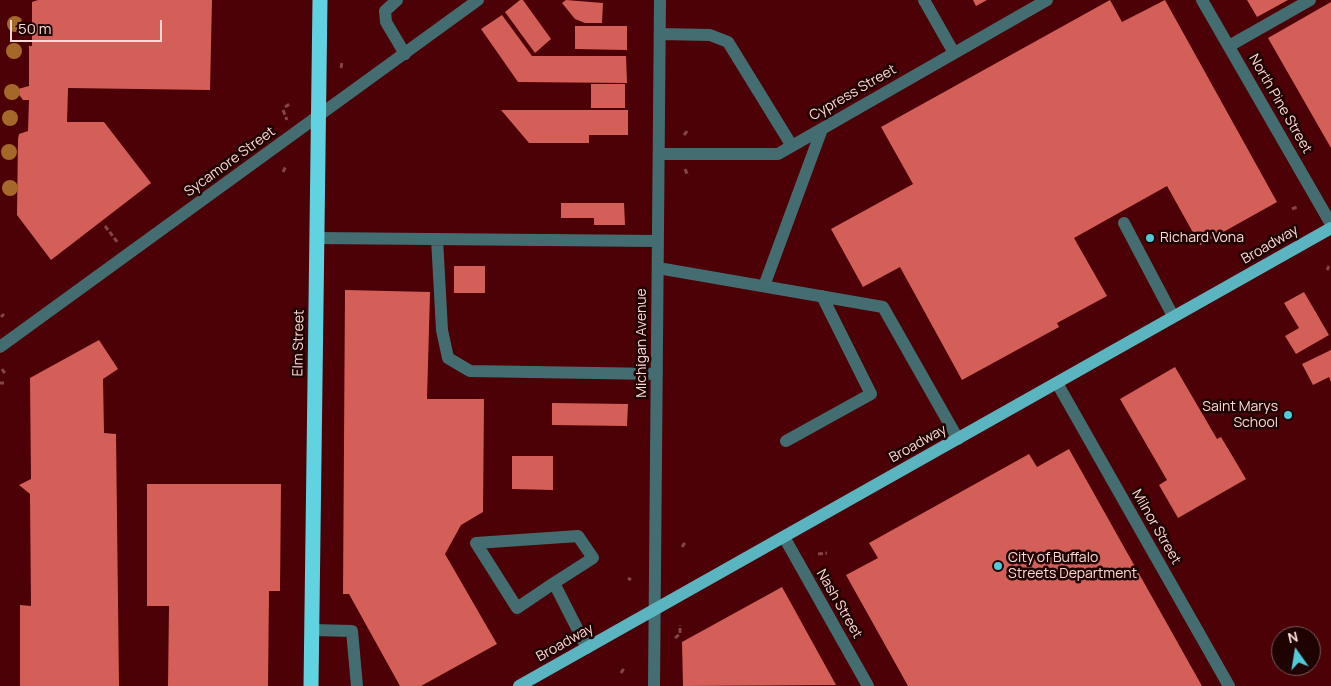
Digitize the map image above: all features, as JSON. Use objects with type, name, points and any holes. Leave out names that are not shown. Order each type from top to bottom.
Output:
[{"type":"highway","name":"Elm Street","points":[[311,686],[320,0]]},
{"type":"main road","name":"Broadway","points":[[519,686],[1057,383],[1331,226]]},
{"type":"street","points":[[397,0],[385,11],[386,22],[405,54]]},
{"type":"street","name":"Michigan Avenue","points":[[654,686],[660,0]]},
{"type":"street","points":[[924,0],[954,53]]},
{"type":"street","name":"Cypress Street","points":[[659,154],[778,154],[1047,0]]},
{"type":"street","name":"North Pine Street","points":[[1202,0],[1331,226]]},
{"type":"street","points":[[1228,46],[1310,0]]},
{"type":"street","name":"Sycamore Street","points":[[0,347],[405,54],[474,1]]},
{"type":"street","points":[[660,34],[710,34],[728,42],[792,146]]},
{"type":"street","points":[[764,286],[822,128]]},
{"type":"street","points":[[1124,222],[1173,316]]},
{"type":"street","points":[[316,238],[658,241]]},
{"type":"street","points":[[437,239],[442,330],[448,358],[470,371],[657,374]]},
{"type":"street","points":[[658,268],[883,306],[958,439]]},
{"type":"street","points":[[786,441],[872,394],[822,296]]},
{"type":"street","name":"Milnor Street","points":[[1057,383],[1229,686]]},
{"type":"street","points":[[578,536],[593,558],[554,583],[517,608],[476,543],[578,536]]},
{"type":"street","name":"Nash Street","points":[[784,537],[868,686]]},
{"type":"street","points":[[554,583],[587,648]]},
{"type":"street","points":[[312,630],[352,631],[357,686]]},
{"type":"path","points":[[341,68],[342,62]]},
{"type":"path","points":[[287,120],[284,109],[291,103]]},
{"type":"path","points":[[684,135],[688,130]]},
{"type":"path","points":[[283,172],[286,166]]},
{"type":"path","points":[[1292,209],[1299,206]]},
{"type":"path","points":[[105,226],[116,240]]},
{"type":"path","points":[[1327,270],[1329,266]]},
{"type":"path","points":[[2,369],[6,375]]},
{"type":"path","points":[[682,547],[686,542]]},
{"type":"path","points":[[818,554],[827,553]]},
{"type":"path","points":[[675,638],[680,634],[680,625]]},
{"type":"path","points":[[621,673],[624,668]]},
{"type":"building","points":[[38,0],[212,0],[210,90],[68,88],[67,122],[104,122],[151,183],[51,260],[17,215],[18,139],[19,134],[28,131],[29,100],[23,100],[17,92],[18,89],[29,86],[29,46],[32,46],[32,2]]},
{"type":"building","points":[[520,0],[523,0],[551,39],[535,53],[505,12]]},
{"type":"building","points":[[566,0],[603,3],[602,23],[585,23],[575,19],[562,3]]},
{"type":"building","points":[[973,0],[987,0],[976,6]]},
{"type":"building","points":[[1110,0],[1122,22],[1165,0],[1277,202],[1200,245],[1167,186],[1074,238],[1107,296],[1057,323],[1059,327],[962,380],[900,267],[863,287],[831,229],[913,184],[881,127]]},
{"type":"building","points":[[1247,0],[1288,0],[1257,17]]},
{"type":"building","points":[[1331,2],[1331,148],[1268,38]]},
{"type":"building","points":[[502,15],[532,56],[626,56],[627,83],[518,82],[481,29]]},
{"type":"building","points":[[575,26],[627,26],[627,50],[575,49]]},
{"type":"building","points":[[591,84],[625,84],[625,108],[591,108]]},
{"type":"building","points":[[501,110],[628,110],[628,135],[589,135],[589,143],[529,143]]},
{"type":"building","points":[[561,203],[624,203],[625,225],[594,225],[594,218],[561,218]]},
{"type":"building","points":[[454,266],[485,266],[485,293],[454,293]]},
{"type":"building","points":[[345,290],[430,292],[427,399],[484,399],[483,512],[461,525],[445,554],[497,644],[421,686],[400,686],[349,594],[343,594]]},
{"type":"building","points":[[1304,292],[1329,335],[1296,354],[1285,336],[1299,328],[1284,303]]},
{"type":"building","points":[[99,340],[118,369],[103,379],[104,433],[116,434],[119,686],[20,686],[20,605],[31,606],[30,494],[19,485],[31,479],[30,378]]},
{"type":"building","points":[[1331,350],[1331,382],[1329,377],[1313,385],[1302,364]]},
{"type":"building","points":[[1175,367],[1217,439],[1221,437],[1246,479],[1178,518],[1159,485],[1167,480],[1120,399]]},
{"type":"building","points":[[552,403],[628,404],[627,426],[552,425]]},
{"type":"building","name":"City of Buffalo Streets Department","points":[[1069,449],[1202,686],[908,686],[846,575],[878,558],[869,543],[1029,454],[1037,467]]},
{"type":"building","points":[[512,456],[553,456],[553,490],[512,489]]},
{"type":"building","points":[[147,484],[281,484],[280,591],[269,591],[268,686],[168,686],[169,606],[147,606]]},
{"type":"building","points":[[782,587],[836,685],[683,686],[682,642]]},
{"type":"place","name":"Richard Vona","points":[[1150,238]]},
{"type":"place","name":"Saint Marys School","points":[[1288,415]]},
{"type":"place","name":"City of Buffalo Streets Department","points":[[998,566]]}]
